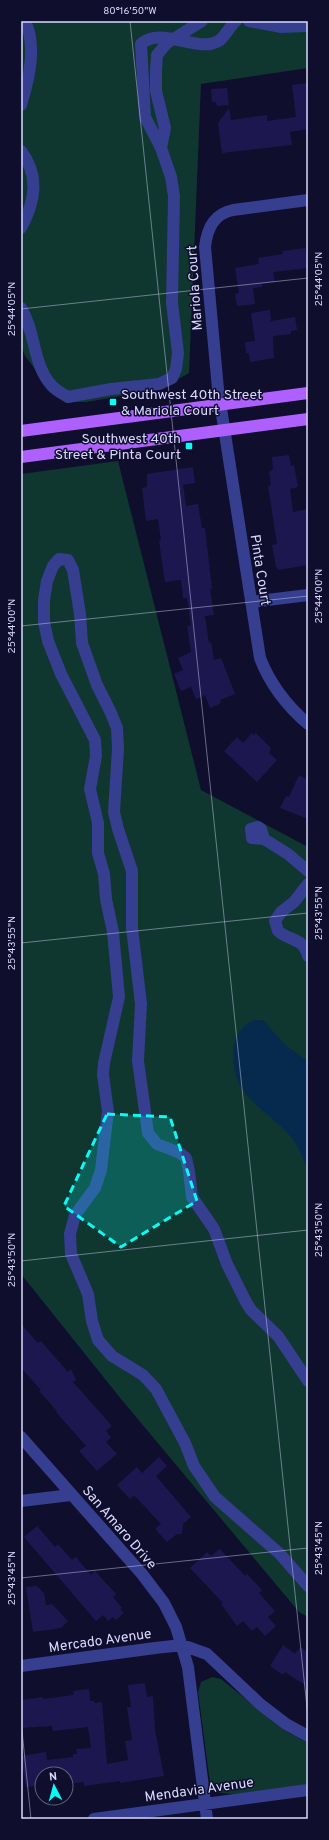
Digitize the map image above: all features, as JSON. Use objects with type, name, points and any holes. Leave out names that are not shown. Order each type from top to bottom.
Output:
[{"type":"main road","points":[[21,431],[308,393]]},
{"type":"main road","points":[[21,457],[308,419]]},
{"type":"street","points":[[21,105],[31,61],[30,42],[25,21]]},
{"type":"street","points":[[161,148],[165,128],[156,91],[157,55],[167,43],[202,21]]},
{"type":"street","points":[[21,308],[30,330],[40,368],[53,387],[68,397],[111,389],[159,384],[172,378],[176,369],[178,352],[172,303],[174,196],[172,177],[161,148],[145,117],[141,44],[147,38],[160,37],[192,43],[210,44],[219,40],[236,21]]},
{"type":"street","points":[[249,21],[281,27],[308,26]]},
{"type":"street","points":[[21,151],[29,162],[33,174],[34,189],[30,205],[21,228]]},
{"type":"street","name":"Mariola Court","points":[[220,405],[205,247],[208,231],[218,215],[227,211],[308,200]]},
{"type":"street","name":"Pinta Court","points":[[220,405],[260,658],[265,672],[283,699],[308,724]]},
{"type":"street","points":[[308,1381],[278,1336],[251,1310],[246,1302],[227,1264],[214,1229],[192,1197],[186,1158],[180,1153],[157,1144],[148,1133],[138,1062],[141,1004],[132,928],[132,871],[114,812],[118,749],[117,728],[97,685],[82,643],[80,614],[73,570],[68,560],[59,559],[53,566],[47,581],[44,600],[44,622],[48,640],[61,674],[95,740],[96,756],[90,789],[98,823],[98,853],[104,874],[106,899],[113,932],[119,997],[104,1063],[103,1075],[108,1111],[103,1159],[95,1188],[75,1215],[70,1234],[71,1254],[88,1294],[93,1326],[98,1340],[112,1356],[143,1375],[156,1389],[185,1443],[194,1466],[215,1497],[280,1554],[308,1586]]},
{"type":"street","points":[[251,602],[308,595]]},
{"type":"street","points":[[264,839],[288,854],[308,871]]},
{"type":"street","points":[[308,884],[294,902],[281,912],[275,921],[278,931],[287,938],[300,942],[304,946],[308,956]]},
{"type":"street","name":"San Amaro Drive","points":[[21,1437],[155,1590],[173,1620],[188,1667],[207,1819]]},
{"type":"street","points":[[21,1501],[71,1494]]},
{"type":"street","points":[[182,1645],[207,1654],[260,1704],[286,1724],[308,1736]]},
{"type":"street","name":"Mercado Avenue","points":[[21,1666],[182,1645]]},
{"type":"street","name":"Mendavia Avenue","points":[[94,1819],[308,1790]]},
{"type":"highlighted area","points":[[107,1114],[170,1117],[197,1201],[121,1247],[64,1206]]},
{"type":"green space","points":[[21,21],[308,21],[308,68],[201,84],[189,373],[161,389],[87,402],[68,402],[54,394],[25,356],[21,345]]},
{"type":"green space","points":[[118,461],[201,790],[308,847],[308,1617],[299,1612],[121,1399],[21,1274],[21,474]]},
{"type":"green space","points":[[212,1677],[221,1679],[284,1730],[308,1743],[308,1785],[232,1794],[214,1790],[210,1783],[198,1692],[201,1682]]},
{"type":"water","points":[[255,1020],[263,1020],[284,1044],[308,1061],[308,1168],[293,1140],[282,1127],[248,1096],[236,1077],[233,1059],[235,1041],[243,1028],[248,1023]]},
{"type":"building","points":[[308,83],[308,129],[290,132],[292,145],[222,153],[218,123],[229,108],[231,120],[267,115],[267,121],[296,117],[292,85]]},
{"type":"building","points":[[227,88],[229,105],[217,106],[216,102],[212,102],[211,89]]},
{"type":"building","points":[[305,248],[306,254],[308,254],[308,268],[273,272],[275,282],[262,284],[262,287],[253,288],[255,304],[237,306],[235,294],[239,293],[235,268],[259,264],[258,258],[283,254],[282,251]]},
{"type":"building","points":[[270,310],[271,321],[295,317],[297,330],[291,331],[291,334],[273,336],[274,358],[250,362],[249,353],[246,353],[245,342],[255,341],[251,313]]},
{"type":"building","points":[[289,455],[291,466],[294,465],[298,487],[290,489],[293,512],[308,509],[308,565],[278,570],[276,567],[272,545],[277,544],[268,486],[271,485],[269,472],[273,469],[272,457]]},
{"type":"building","points":[[193,467],[195,483],[183,485],[186,506],[198,504],[202,528],[205,528],[212,589],[210,589],[214,615],[205,616],[209,643],[211,642],[214,660],[221,658],[235,694],[220,700],[221,703],[210,708],[205,695],[196,699],[191,687],[181,691],[174,674],[183,670],[178,658],[191,652],[187,626],[191,626],[187,598],[183,598],[181,580],[165,582],[159,541],[161,540],[158,519],[146,521],[142,488],[147,487],[147,474]]},
{"type":"building","points":[[252,733],[254,735],[256,733],[271,748],[269,753],[277,760],[257,782],[224,751],[237,737],[243,743]]},
{"type":"building","points":[[299,775],[308,780],[308,819],[280,808],[286,796],[289,797]]},
{"type":"building","points":[[21,1324],[38,1343],[41,1341],[68,1372],[71,1369],[76,1380],[73,1382],[112,1426],[106,1431],[111,1437],[106,1442],[117,1454],[97,1471],[79,1451],[86,1446],[39,1391],[41,1390],[21,1368]]},
{"type":"building","points":[[159,1457],[167,1466],[156,1476],[191,1517],[183,1524],[182,1534],[177,1534],[167,1542],[155,1529],[161,1524],[134,1495],[130,1499],[117,1485],[137,1467],[142,1473]]},
{"type":"building","points":[[37,1526],[55,1547],[58,1544],[72,1560],[76,1557],[91,1575],[95,1571],[116,1594],[113,1597],[124,1613],[116,1620],[113,1617],[108,1621],[103,1615],[96,1621],[24,1537]]},
{"type":"building","points":[[220,1549],[245,1576],[247,1574],[262,1590],[259,1593],[275,1611],[268,1617],[276,1626],[265,1636],[257,1627],[252,1631],[243,1621],[237,1626],[221,1604],[223,1603],[190,1568],[207,1552],[211,1556]]},
{"type":"building","points":[[37,1586],[44,1593],[46,1605],[52,1604],[68,1621],[61,1628],[33,1632],[26,1587]]},
{"type":"building","points":[[283,1645],[295,1654],[300,1647],[308,1653],[308,1687],[285,1672],[283,1675],[270,1666]]},
{"type":"building","points":[[145,1683],[147,1697],[153,1696],[155,1730],[164,1776],[120,1783],[120,1781],[84,1786],[84,1782],[74,1783],[74,1766],[34,1766],[34,1786],[26,1787],[21,1756],[46,1752],[47,1760],[73,1757],[73,1754],[77,1754],[76,1749],[91,1748],[88,1727],[53,1731],[52,1726],[21,1728],[21,1700],[74,1695],[73,1691],[89,1689],[90,1701],[94,1701],[94,1703],[102,1702],[107,1764],[128,1760],[125,1741],[132,1740],[127,1707],[131,1707],[128,1685]]},
{"type":"place","name":"Southwest 40th Street & Mariola Court","points":[[113,402]]},
{"type":"place","name":"Southwest 40th Street & Pinta Court","points":[[189,446]]}]
